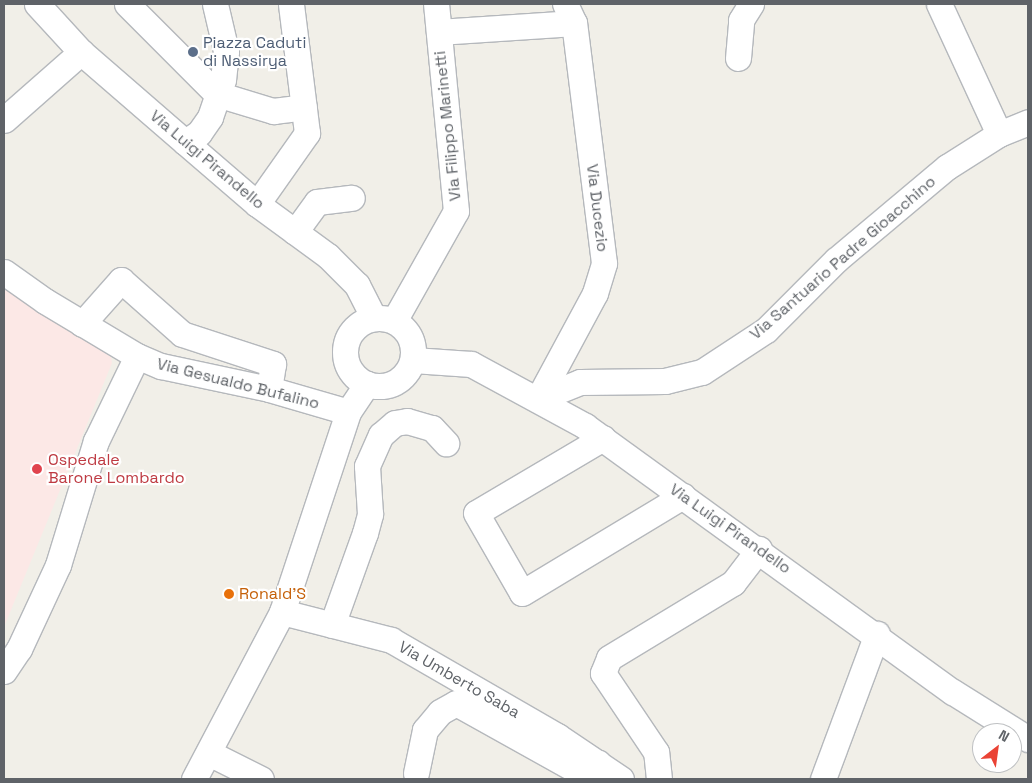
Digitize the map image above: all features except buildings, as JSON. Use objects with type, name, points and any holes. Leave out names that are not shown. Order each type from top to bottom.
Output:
[{"type":"street","name":"Via Luigi Pirandello","points":[[37,4],[81,52],[257,204],[328,256],[357,286],[384,320]]},
{"type":"street","points":[[126,4],[216,94],[273,111],[304,107]]},
{"type":"street","points":[[185,142],[198,133],[210,117],[216,94],[223,80],[226,51],[215,4]]},
{"type":"street","points":[[257,204],[307,133],[291,4]]},
{"type":"street","name":"Via Filippo Marinetti","points":[[384,320],[456,211],[436,4]]},
{"type":"street","points":[[738,58],[741,20],[752,4]]},
{"type":"street","points":[[940,4],[1000,134]]},
{"type":"street","points":[[439,32],[569,13]]},
{"type":"street","name":"Via Ducezio","points":[[538,399],[595,293],[604,262],[569,13]]},
{"type":"street","points":[[4,120],[81,52]]},
{"type":"street","name":"Via Santuario Padre Gioacchino","points":[[538,399],[580,382],[665,381],[702,372],[766,330],[836,260],[947,167],[1000,134],[1028,122]]},
{"type":"street","points":[[295,232],[317,202],[352,198]]},
{"type":"street","name":"Via Gesualdo Bufalino","points":[[4,272],[82,324],[137,356],[161,366],[269,389],[348,412]]},
{"type":"street","points":[[82,324],[121,280],[182,334],[273,364],[269,389]]},
{"type":"street","points":[[384,320],[411,340],[413,360],[400,380],[384,386],[367,384],[358,379],[348,365],[346,343],[360,324],[384,320]]},
{"type":"street","points":[[4,671],[19,649],[58,565],[96,441],[137,356]]},
{"type":"street","name":"Via Luigi Pirandello","points":[[413,360],[471,364],[538,399],[603,438],[877,634],[953,692],[1028,739]]},
{"type":"street","points":[[194,779],[282,612],[348,412],[367,384]]},
{"type":"street","points":[[332,625],[370,514],[366,466],[381,435],[395,423],[408,420],[432,428],[446,443]]},
{"type":"street","points":[[603,438],[476,513],[522,593],[683,496]]},
{"type":"street","points":[[659,779],[656,752],[603,673],[609,658],[733,583],[759,549]]},
{"type":"street","name":"Via Umberto Saba","points":[[282,612],[391,640],[557,736],[621,779]]},
{"type":"street","points":[[823,779],[877,634]]},
{"type":"street","points":[[416,773],[425,730],[440,712],[456,703],[585,775],[598,763]]},
{"type":"street","points":[[209,753],[260,779]]},
{"type":"shaded area","name":"Ospedale Barone Lombardo","points":[[4,287],[104,352],[111,357],[112,363],[4,627]]},
{"type":"place","name":"Piazza Caduti di Nassirya","points":[[193,52]]},
{"type":"place","name":"Ospedale Barone Lombardo","points":[[37,469]]},
{"type":"place","name":"Ronald'S","points":[[229,594]]}]
